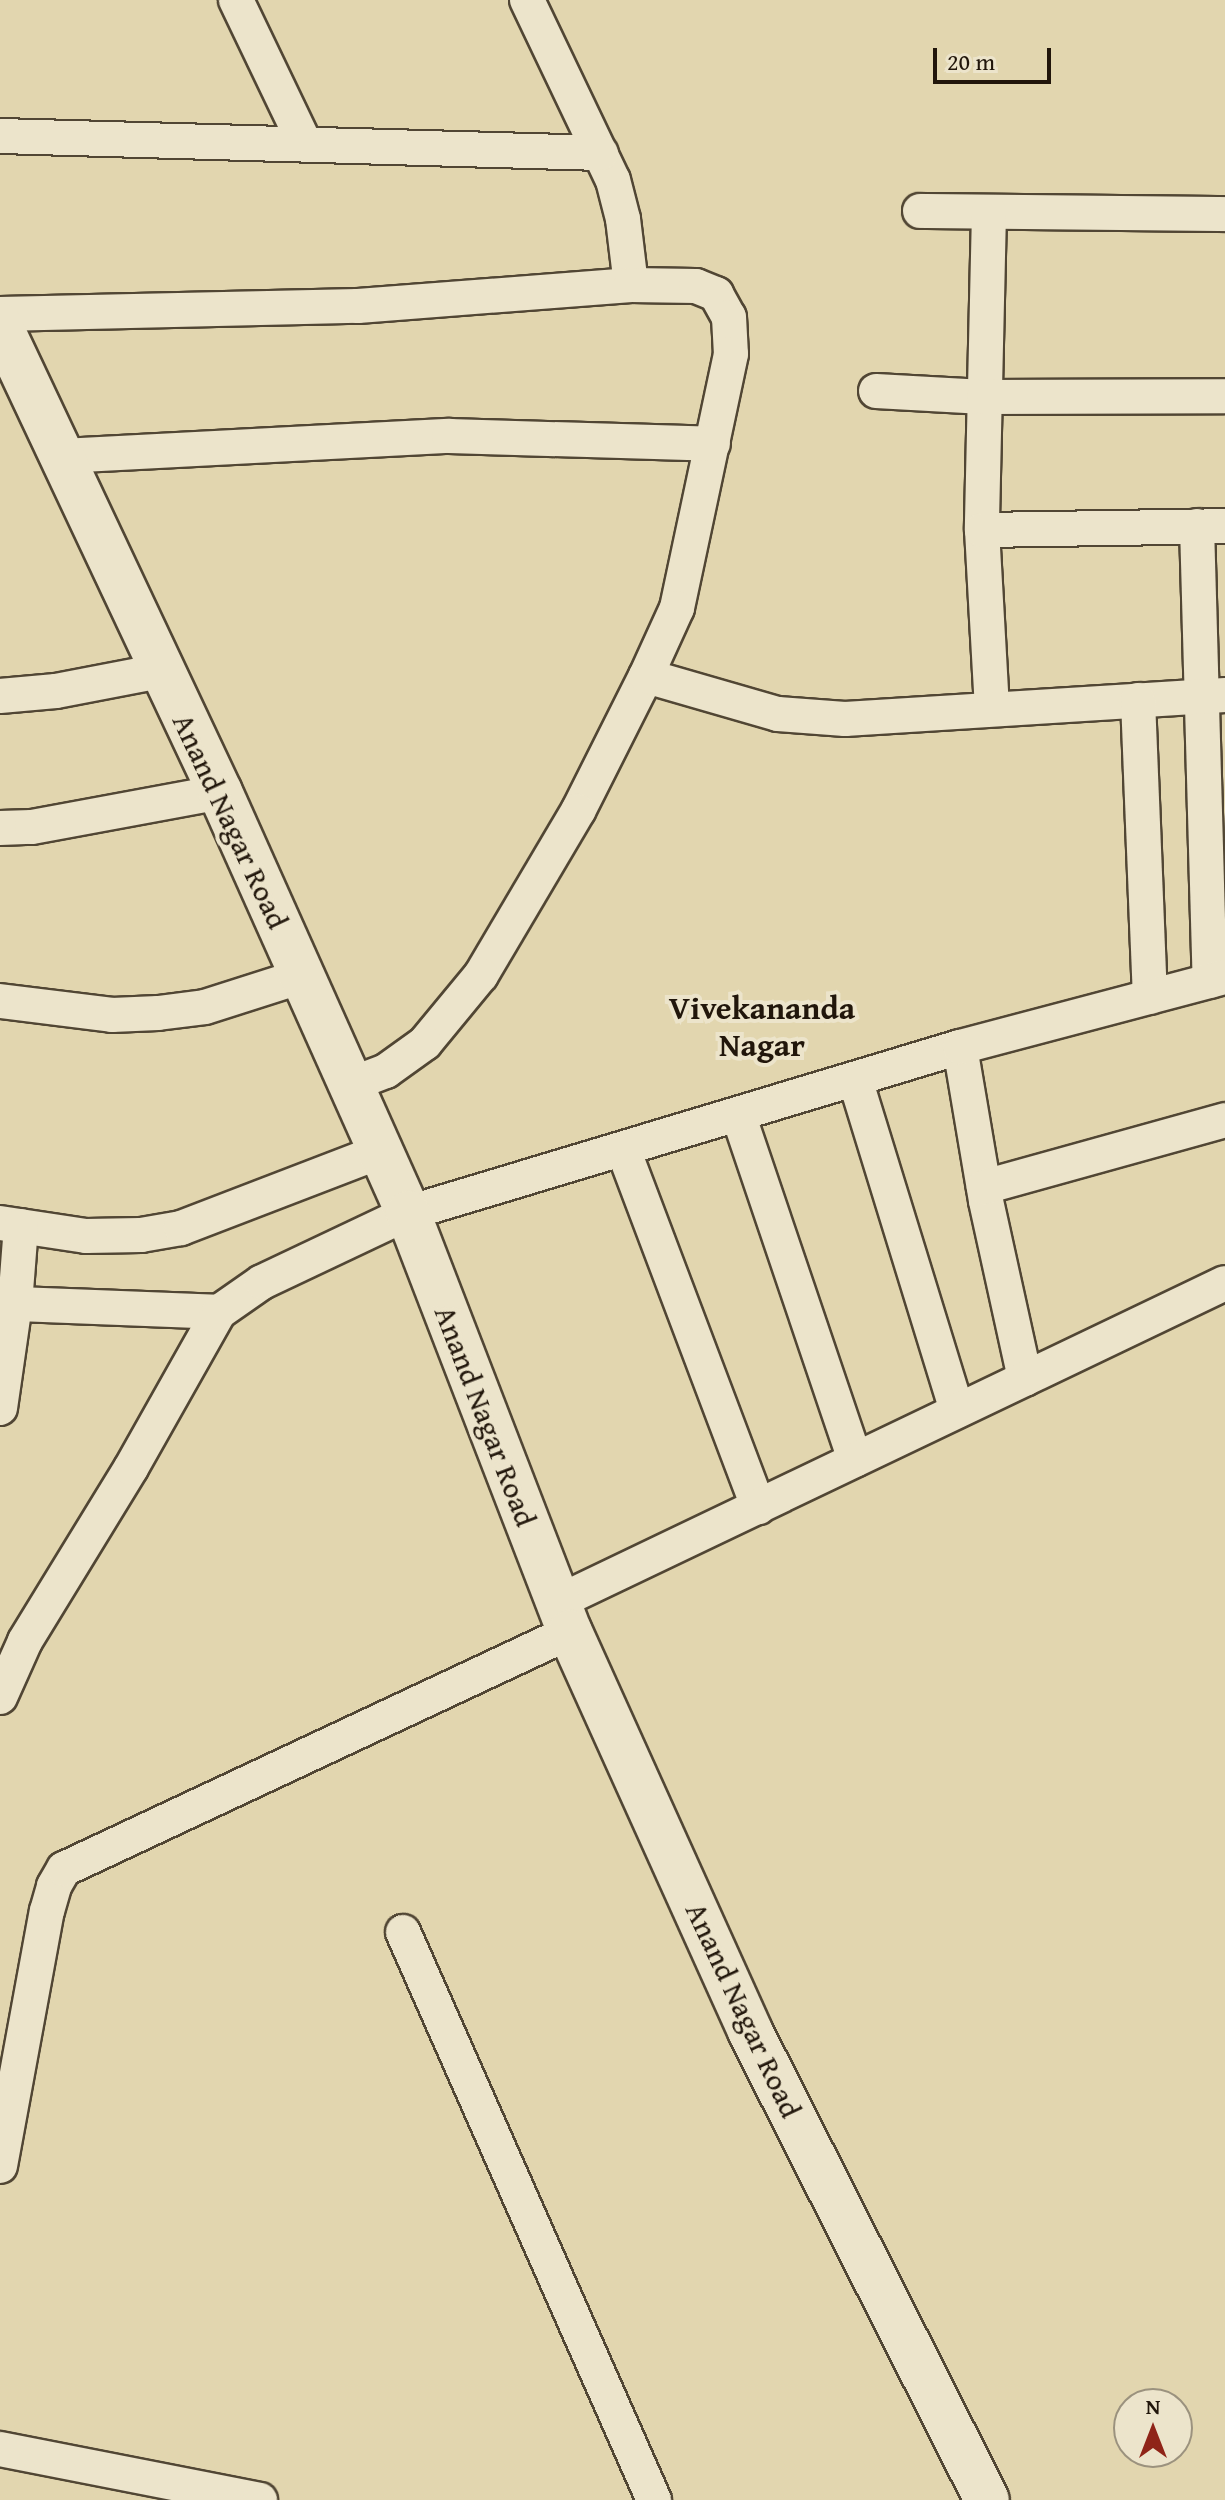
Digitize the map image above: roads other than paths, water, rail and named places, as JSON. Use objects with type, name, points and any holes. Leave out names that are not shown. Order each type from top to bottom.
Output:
[{"type":"street","points":[[236,0],[305,144]]},
{"type":"street","points":[[527,0],[601,153],[623,219],[631,285]]},
{"type":"street","points":[[0,136],[601,153]]},
{"type":"street","points":[[920,211],[1225,214]]},
{"type":"street","points":[[989,212],[982,530],[992,708]]},
{"type":"street","points":[[0,314],[358,306],[631,285],[696,286],[716,294],[729,317],[731,354],[677,608],[646,676],[578,811],[481,975],[425,1043],[386,1071],[350,1085]]},
{"type":"street","name":"Anand Nagar Road","points":[[0,325],[160,671],[220,792],[408,1213],[564,1617],[750,2031],[987,2500]]},
{"type":"street","points":[[876,391],[984,397],[1225,396]]},
{"type":"street","points":[[62,456],[449,436],[713,444]]},
{"type":"street","points":[[0,1697],[25,1641],[131,1468],[219,1312],[262,1282],[408,1213],[960,1047],[1218,979],[1211,526],[982,530]]},
{"type":"street","points":[[0,696],[56,691],[160,671]]},
{"type":"street","points":[[646,676],[778,714],[845,719],[1214,695]]},
{"type":"street","points":[[1138,700],[1150,997]]},
{"type":"street","points":[[0,828],[32,827],[220,792]]},
{"type":"street","points":[[0,1001],[112,1015],[158,1013],[205,1007],[302,976]]},
{"type":"street","points":[[960,1047],[984,1187],[1025,1379]]},
{"type":"street","points":[[855,1079],[957,1411]]},
{"type":"street","points":[[738,1114],[855,1460]]},
{"type":"street","points":[[984,1187],[1225,1120]]},
{"type":"street","points":[[623,1149],[758,1507]]},
{"type":"street","points":[[0,1408],[15,1304],[11,1225],[86,1236],[141,1235],[181,1228],[379,1152]]},
{"type":"street","points":[[0,2166],[47,1911],[54,1886],[64,1869],[564,1617],[758,1507],[1225,1283]]},
{"type":"street","points":[[15,1304],[219,1312]]},
{"type":"street","points":[[403,1932],[654,2500]]},
{"type":"street","points":[[0,2449],[260,2500]]},
{"type":"district","name":"Vivekananda Nagar","points":[[762,1028]]}]
